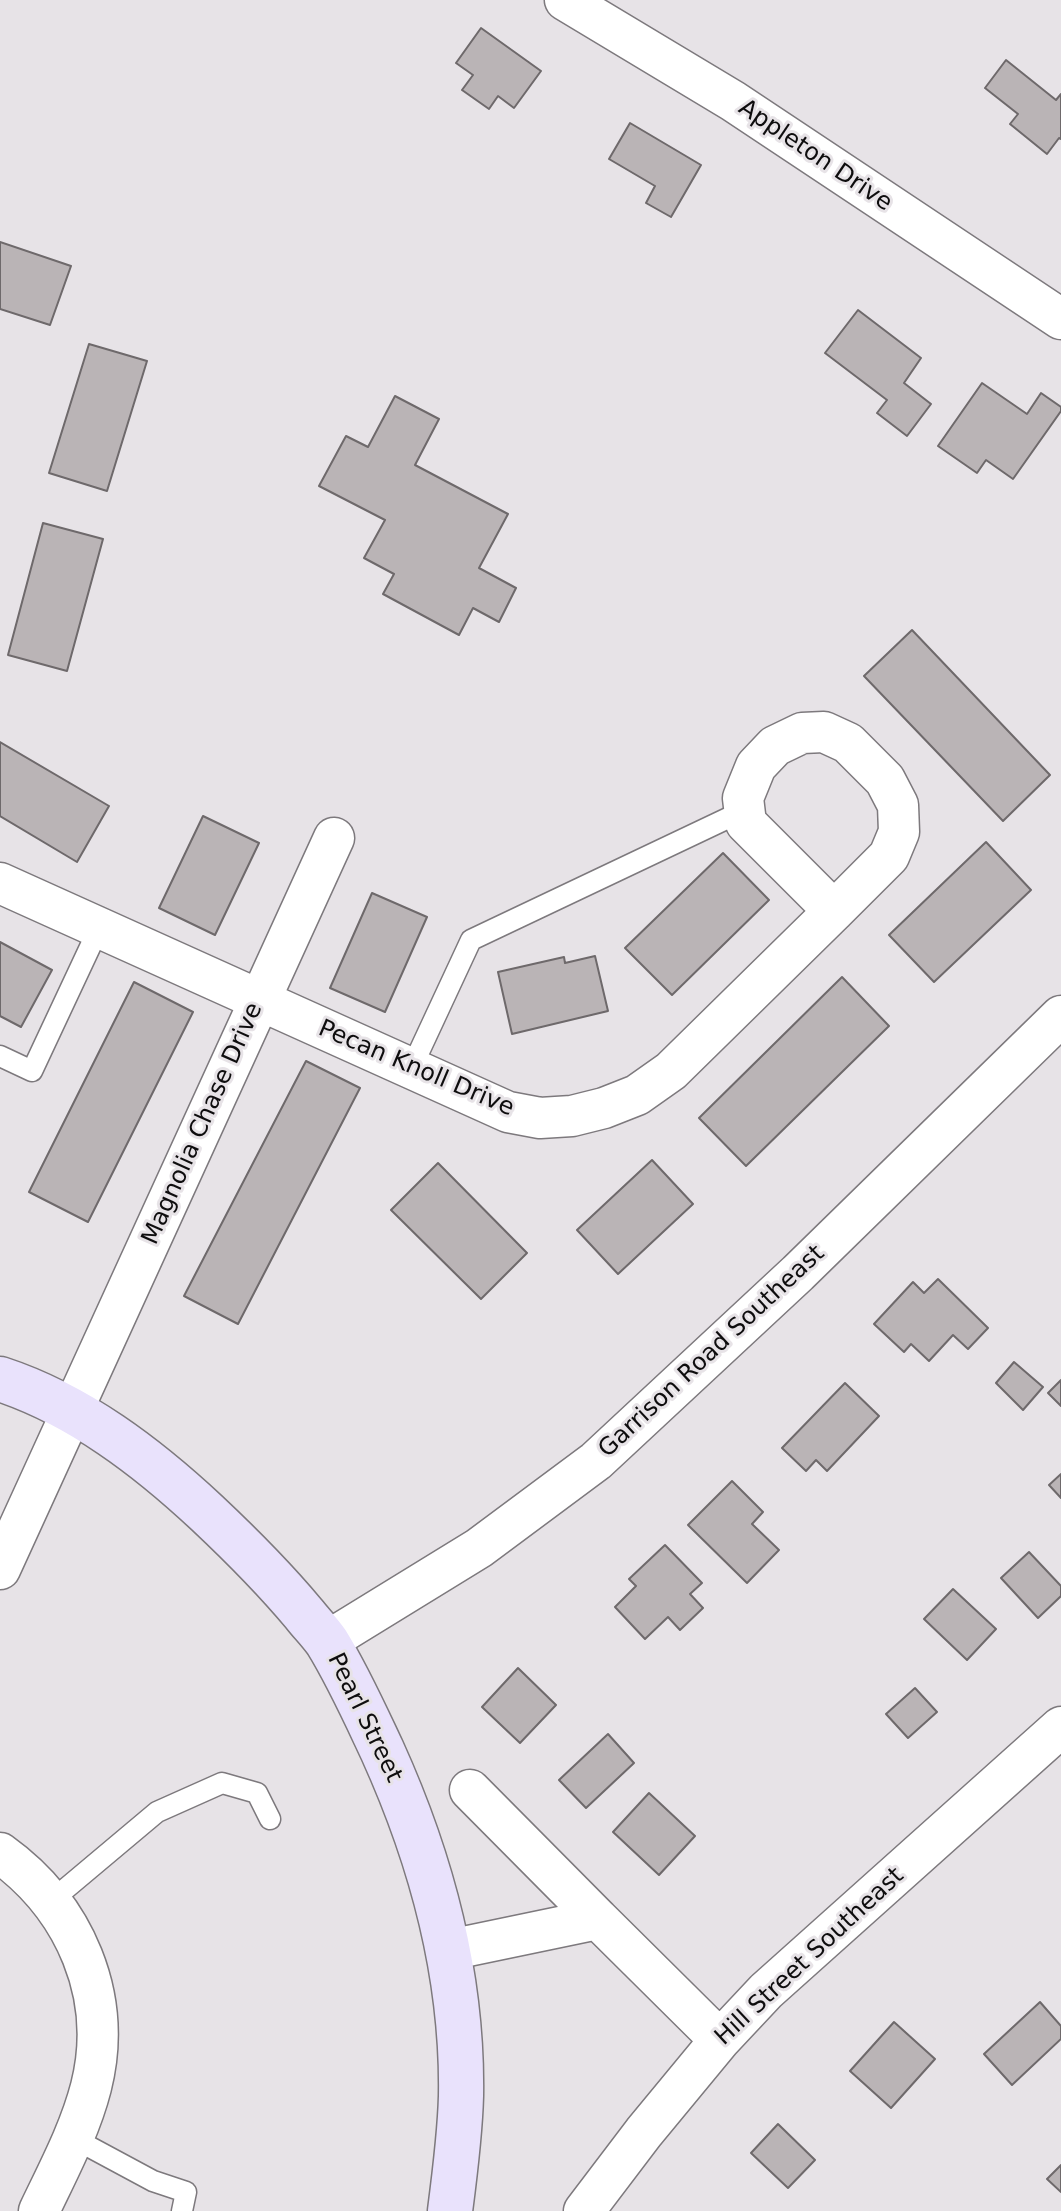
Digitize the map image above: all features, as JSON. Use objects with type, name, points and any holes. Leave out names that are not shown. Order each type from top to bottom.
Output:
[{"type":"street","name":"Appleton Drive","points":[[565,0],[733,101],[1061,319]]},
{"type":"street","name":"Pecan Knoll Drive","points":[[0,883],[508,1112],[540,1118],[572,1116],[637,1095],[671,1071],[889,856],[899,832],[898,805],[885,780],[848,743],[824,732],[802,733],[775,746],[756,766],[743,798],[745,810]]},
{"type":"street","points":[[745,810],[746,823],[834,911]]},
{"type":"street","name":"Magnolia Chase Drive","points":[[0,1569],[334,838]]},
{"type":"street","name":"Garrison Road Southeast","points":[[326,1642],[479,1548],[596,1461],[798,1273],[1061,1016]]},
{"type":"street","name":"Pearl Street","points":[[0,1379],[73,1411],[120,1442],[190,1498],[263,1568],[326,1642],[369,1722],[397,1784],[419,1841],[449,1950],[457,2007],[461,2096],[450,2211]]},
{"type":"street","name":"Hill Street Southeast","points":[[584,2211],[720,2040],[766,1991],[1061,1727]]},
{"type":"street","points":[[470,1790],[720,2040]]},
{"type":"street","points":[[0,1853],[18,1866],[70,1926],[88,1967],[96,2000],[99,2035],[91,2090],[73,2138],[39,2211]]},
{"type":"street","points":[[449,1950],[598,1919]]},
{"type":"lane","points":[[411,1069],[471,940],[745,810]]},
{"type":"lane","points":[[0,1056],[32,1071],[99,928]]},
{"type":"lane","points":[[51,1901],[157,1812],[222,1783],[257,1793],[270,1819]]},
{"type":"lane","points":[[73,2138],[153,2181],[186,2192],[182,2211]]},
{"type":"building","points":[[481,28],[541,71],[514,108],[498,96],[489,109],[462,90],[473,75],[456,63]]},
{"type":"building","points":[[1006,60],[1056,100],[1061,94],[1061,139],[1047,154],[1010,124],[1018,114],[985,88]]},
{"type":"building","points":[[630,123],[701,165],[671,217],[646,203],[655,186],[609,159]]},
{"type":"building","points":[[0,242],[71,266],[50,325],[0,309]]},
{"type":"building","points":[[858,310],[921,358],[904,383],[931,404],[907,436],[877,413],[887,400],[825,353]]},
{"type":"building","points":[[89,344],[147,361],[107,491],[49,473]]},
{"type":"building","points":[[982,383],[1027,414],[1041,393],[1061,407],[1013,479],[986,460],[977,473],[938,446]]},
{"type":"building","points":[[395,396],[439,419],[415,465],[508,514],[479,568],[516,588],[499,622],[473,608],[459,635],[383,594],[394,574],[364,558],[385,520],[319,486],[346,436],[368,447]]},
{"type":"building","points":[[43,523],[103,539],[67,671],[8,655]]},
{"type":"building","points":[[912,630],[1050,775],[1003,821],[864,676]]},
{"type":"building","points":[[0,742],[109,806],[77,862],[0,816]]},
{"type":"building","points":[[203,816],[259,843],[215,935],[159,908]]},
{"type":"building","points":[[986,842],[1031,890],[934,982],[889,935]]},
{"type":"building","points":[[723,853],[769,900],[672,995],[625,948]]},
{"type":"building","points":[[372,893],[427,917],[385,1012],[330,988]]},
{"type":"building","points":[[0,942],[52,970],[21,1027],[0,1016]]},
{"type":"building","points":[[595,956],[608,1011],[512,1034],[498,972],[564,957],[565,963]]},
{"type":"building","points":[[842,977],[889,1026],[746,1166],[699,1118]]},
{"type":"building","points":[[134,982],[193,1012],[88,1222],[29,1192]]},
{"type":"building","points":[[306,1061],[360,1088],[238,1324],[184,1296]]},
{"type":"building","points":[[652,1160],[693,1204],[618,1274],[577,1230]]},
{"type":"building","points":[[438,1163],[527,1253],[481,1299],[391,1210]]},
{"type":"building","points":[[938,1279],[988,1328],[968,1349],[953,1335],[929,1361],[911,1344],[904,1352],[874,1324],[913,1282],[924,1293]]},
{"type":"building","points":[[1014,1362],[1043,1387],[1023,1410],[996,1383]]},
{"type":"building","points":[[1061,1380],[1061,1406],[1048,1393]]},
{"type":"building","points":[[845,1383],[879,1416],[827,1471],[816,1460],[806,1471],[782,1448]]},
{"type":"building","points":[[1061,1474],[1061,1498],[1049,1485]]},
{"type":"building","points":[[732,1481],[763,1512],[752,1524],[779,1550],[747,1583],[688,1525]]},
{"type":"building","points":[[665,1545],[702,1583],[690,1594],[703,1608],[680,1630],[668,1617],[645,1639],[615,1607],[636,1586],[629,1579]]},
{"type":"building","points":[[1029,1552],[1061,1586],[1061,1596],[1038,1618],[1001,1578]]},
{"type":"building","points":[[953,1589],[996,1629],[967,1660],[924,1619]]},
{"type":"building","points":[[518,1668],[556,1705],[520,1743],[482,1707]]},
{"type":"building","points":[[915,1688],[937,1712],[908,1738],[886,1714]]},
{"type":"building","points":[[608,1734],[634,1763],[586,1808],[559,1780]]},
{"type":"building","points":[[649,1793],[695,1836],[659,1875],[613,1832]]},
{"type":"building","points":[[1040,2002],[1061,2026],[1061,2039],[1012,2085],[984,2054]]},
{"type":"building","points":[[894,2022],[935,2059],[891,2108],[850,2071]]},
{"type":"building","points":[[778,2124],[815,2160],[788,2188],[751,2153]]},
{"type":"building","points":[[1061,2165],[1061,2192],[1047,2179]]}]
